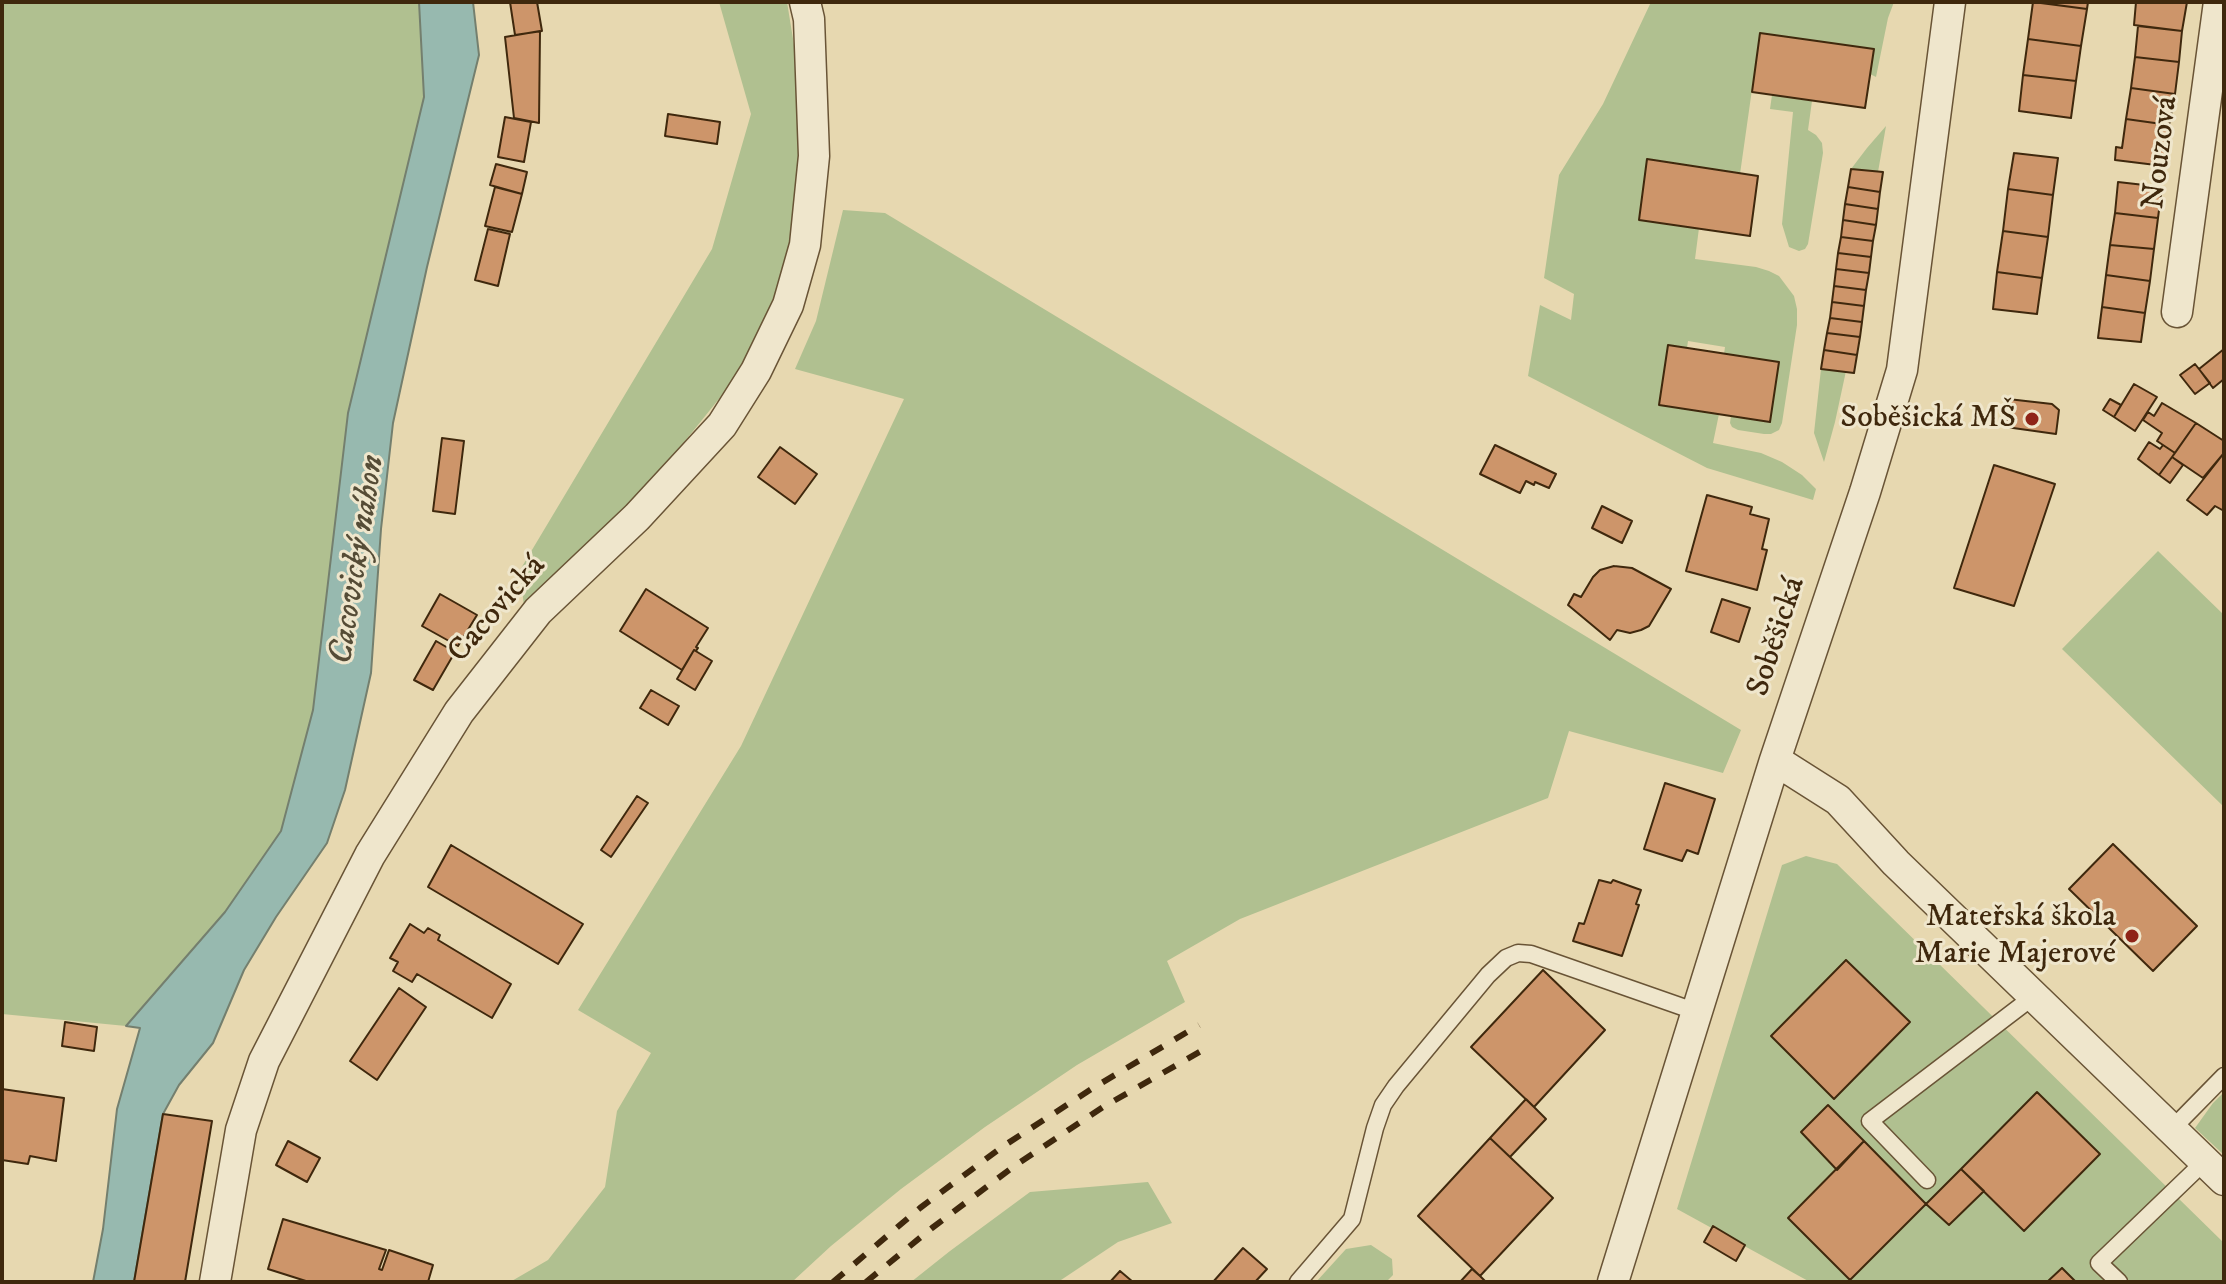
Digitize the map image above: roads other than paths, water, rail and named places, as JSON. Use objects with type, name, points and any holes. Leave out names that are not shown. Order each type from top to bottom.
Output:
[{"type":"street","name":"Cacovická","points":[[215,1282],[241,1130],[264,1061],[370,855],[459,712],[538,611],[637,517],[722,425],[756,371],[788,305],[805,245],[814,156],[810,34],[805,2]]},
{"type":"street","name":"Soběšická","points":[[1613,1282],[1775,760],[1865,492],[1902,370],[1950,2]]},
{"type":"street","name":"Nouzová","points":[[2177,312],[2219,2]]},
{"type":"street","points":[[1775,760],[1838,800],[1896,863],[2214,1171]]},
{"type":"lane","points":[[1298,1282],[1352,1219],[1383,1105],[1479,985],[1506,958],[1518,953],[1531,954],[1697,1012]]},
{"type":"lane","points":[[1927,1180],[1870,1121],[2034,996]]},
{"type":"lane","points":[[2172,1129],[2224,1076]]},
{"type":"lane","points":[[2119,1282],[2099,1263],[2214,1171]]},
{"type":"water","name":"Cacovický náhon","points":[[419,2],[473,2],[479,55],[393,423],[381,529],[371,673],[345,790],[327,843],[244,970],[213,1043],[179,1085],[163,1114],[134,1282],[93,1282],[103,1229],[117,1109],[140,1028],[126,1026],[225,912],[281,831],[313,710],[348,413],[424,97]]},
{"type":"railway","points":[[833,1282],[920,1208],[1002,1147],[1199,1025]]},
{"type":"railway","points":[[866,1282],[1013,1167],[1103,1107],[1210,1046]]},
{"type":"place","name":"Soběšická MŠ","points":[[2032,419]]},
{"type":"place","name":"Mateřská škola Marie Majerové","points":[[2132,936]]}]
